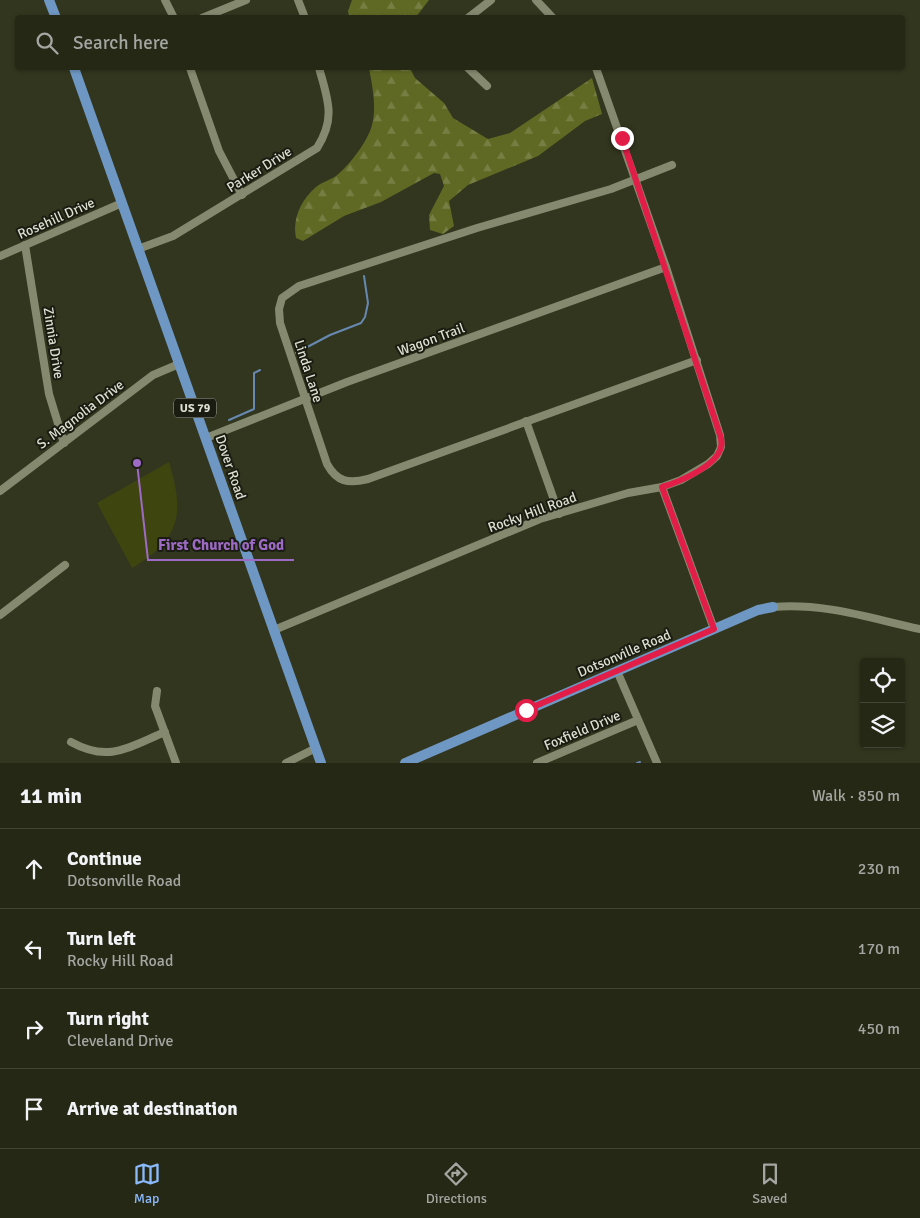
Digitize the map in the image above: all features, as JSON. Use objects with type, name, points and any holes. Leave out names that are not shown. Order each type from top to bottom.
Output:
[{"type":"main road","points":[[49,0],[55,15]]},
{"type":"main road","name":"Dover Road","points":[[75,70],[321,763]]},
{"type":"main road","name":"Dotsonville Road","points":[[405,763],[758,610],[773,607]]},
{"type":"street","points":[[165,0],[172,15]]},
{"type":"street","points":[[209,15],[246,0]]},
{"type":"street","points":[[298,0],[304,15]]},
{"type":"street","points":[[472,15],[491,0]]},
{"type":"street","points":[[536,0],[550,15]]},
{"type":"street","points":[[191,70],[214,138],[242,194]]},
{"type":"street","name":"Parker Drive","points":[[138,250],[173,236],[317,148],[326,133],[330,118],[320,70]]},
{"type":"street","points":[[470,70],[487,86]]},
{"type":"street","points":[[597,70],[636,178],[697,360]]},
{"type":"street","name":"Linda Lane","points":[[672,165],[611,189],[477,228],[305,284],[288,291],[280,302],[280,323],[329,468],[338,479],[349,482],[368,479],[697,360]]},
{"type":"street","name":"Rosehill Drive","points":[[0,256],[122,203]]},
{"type":"street","name":"Zinnia Drive","points":[[25,245],[49,394],[64,443]]},
{"type":"street","name":"Wagon Trail","points":[[206,438],[305,399],[666,267]]},
{"type":"street","name":"Rocky Hill Road","points":[[274,630],[540,519],[628,493],[662,487],[681,480],[708,464],[717,456],[721,447],[720,435],[697,360]]},
{"type":"street","name":"S. Magnolia Drive","points":[[0,491],[153,375],[179,364]]},
{"type":"street","points":[[526,421],[559,514]]},
{"type":"street","points":[[662,487],[714,629]]},
{"type":"street","points":[[0,615],[65,565]]},
{"type":"street","name":"Dotsonville Road","points":[[773,607],[794,605],[832,608],[920,629]]},
{"type":"street","points":[[617,671],[657,763]]},
{"type":"street","points":[[158,691],[155,706],[176,763]]},
{"type":"street","name":"Foxfield Drive","points":[[537,763],[638,720]]},
{"type":"street","points":[[71,742],[92,752],[108,754],[122,751],[165,732]]},
{"type":"street","points":[[286,763],[316,748]]},
{"type":"green space","points":[[352,0],[429,0],[418,15],[349,15],[348,11]]},
{"type":"green space","points":[[369,70],[411,70],[415,78],[444,103],[453,118],[488,139],[510,133],[592,78],[602,114],[585,121],[538,156],[468,185],[449,201],[454,226],[443,234],[430,230],[429,215],[444,186],[440,174],[434,173],[381,202],[344,216],[303,241],[296,238],[295,224],[299,210],[306,198],[316,187],[336,176],[347,166],[362,146],[370,131],[374,104]]},
{"type":"green space","points":[[169,462],[177,497],[177,511],[174,524],[169,536],[160,547],[132,568],[97,503]]},
{"type":"waterway","points":[[296,353],[330,335],[361,323],[365,317],[368,303],[364,276]]},
{"type":"waterway","points":[[229,420],[254,409],[254,373],[260,370]]},
{"type":"place","name":"First Church of God","points":[[137,463]]},
{"type":"route","points":[[526,710],[714,629],[662,487],[695,473],[717,456],[721,447],[720,435],[697,360],[622,138]]}]
